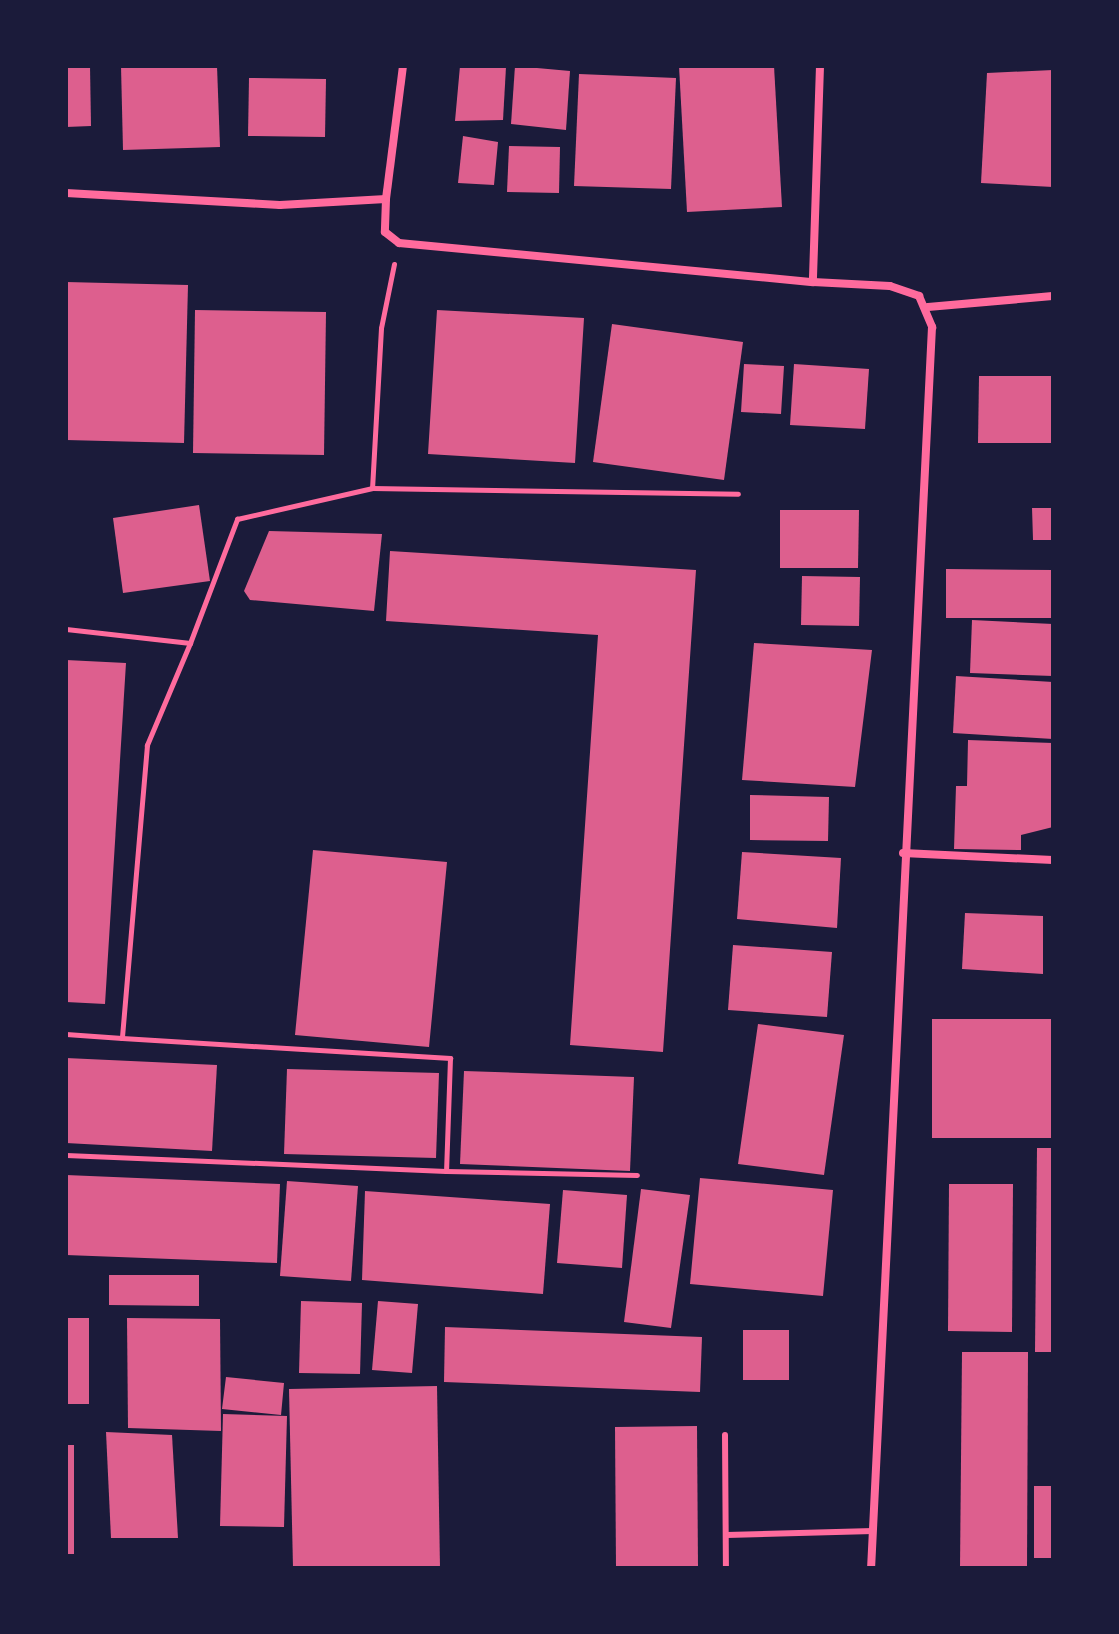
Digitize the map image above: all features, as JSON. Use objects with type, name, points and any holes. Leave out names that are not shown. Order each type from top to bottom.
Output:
[{"type":"street","points":[[403,66],[386,199],[385,232],[399,243],[813,282],[890,286],[919,296],[928,307],[871,1568]]},
{"type":"street","points":[[813,282],[820,66]]},
{"type":"street","points":[[66,193],[280,205],[386,199]]},
{"type":"street","points":[[928,307],[1053,296]]},
{"type":"street","points":[[903,853],[1053,860]]},
{"type":"lane","points":[[725,1435],[726,1568]]},
{"type":"lane","points":[[727,1535],[873,1531]]},
{"type":"path","points":[[372,488],[381,328],[399,243]]},
{"type":"path","points":[[122,1038],[147,745],[237,519],[372,488],[738,494]]},
{"type":"path","points":[[66,629],[190,643]]},
{"type":"path","points":[[66,1034],[450,1058],[446,1171]]},
{"type":"path","points":[[66,1155],[446,1171],[637,1175]]},
{"type":"building","points":[[66,66],[90,66],[91,126],[66,127]]},
{"type":"building","points":[[121,66],[217,66],[220,147],[123,150]]},
{"type":"building","points":[[460,66],[506,67],[503,120],[455,121]]},
{"type":"building","points":[[515,66],[570,71],[566,130],[511,124]]},
{"type":"building","points":[[679,66],[774,66],[782,207],[687,212]]},
{"type":"building","points":[[1053,70],[1053,187],[981,183],[987,73]]},
{"type":"building","points":[[579,74],[676,78],[671,189],[574,186]]},
{"type":"building","points":[[249,78],[326,79],[325,137],[248,136]]},
{"type":"building","points":[[463,136],[498,142],[494,185],[458,183]]},
{"type":"building","points":[[509,146],[560,147],[559,193],[507,192]]},
{"type":"building","points":[[66,282],[188,285],[184,443],[66,440]]},
{"type":"building","points":[[195,310],[326,312],[324,455],[193,453]]},
{"type":"building","points":[[437,310],[584,318],[575,463],[428,454]]},
{"type":"building","points":[[612,324],[743,342],[724,480],[593,462]]},
{"type":"building","points":[[744,364],[784,366],[781,414],[741,412]]},
{"type":"building","points":[[794,364],[869,369],[865,429],[790,425]]},
{"type":"building","points":[[979,376],[1053,376],[1053,443],[978,443]]},
{"type":"building","points":[[199,505],[210,581],[123,593],[113,518]]},
{"type":"building","points":[[1032,508],[1053,508],[1053,540],[1033,540]]},
{"type":"building","points":[[780,510],[859,510],[858,568],[780,568]]},
{"type":"building","points":[[269,531],[382,534],[374,611],[250,600],[244,591]]},
{"type":"building","points":[[390,551],[696,570],[663,1052],[570,1045],[598,635],[386,621]]},
{"type":"building","points":[[946,569],[1053,570],[1053,618],[946,618]]},
{"type":"building","points":[[802,576],[860,577],[859,626],[801,625]]},
{"type":"building","points":[[972,620],[1053,624],[1053,676],[970,673]]},
{"type":"building","points":[[754,643],[872,650],[855,787],[742,780]]},
{"type":"building","points":[[66,660],[126,663],[105,1004],[66,1002]]},
{"type":"building","points":[[956,676],[1053,682],[1053,739],[953,733]]},
{"type":"building","points":[[968,740],[1053,743],[1053,827],[1021,835],[1021,850],[954,849],[956,786],[967,786]]},
{"type":"building","points":[[750,795],[829,797],[828,841],[750,840]]},
{"type":"building","points":[[313,850],[447,862],[429,1047],[295,1035]]},
{"type":"building","points":[[742,852],[841,858],[837,928],[737,919]]},
{"type":"building","points":[[965,913],[1043,916],[1043,974],[962,969]]},
{"type":"building","points":[[733,945],[832,952],[827,1017],[728,1010]]},
{"type":"building","points":[[932,1019],[1053,1019],[1053,1138],[932,1138]]},
{"type":"building","points":[[758,1024],[844,1035],[824,1175],[738,1164]]},
{"type":"building","points":[[66,1058],[217,1065],[212,1151],[66,1143]]},
{"type":"building","points":[[287,1069],[439,1073],[436,1158],[284,1154]]},
{"type":"building","points":[[464,1071],[634,1077],[630,1171],[460,1164]]},
{"type":"building","points":[[1037,1148],[1053,1148],[1053,1352],[1035,1352]]},
{"type":"building","points":[[66,1175],[280,1184],[277,1263],[66,1255]]},
{"type":"building","points":[[700,1178],[833,1190],[823,1296],[690,1284]]},
{"type":"building","points":[[287,1181],[358,1186],[351,1281],[280,1276]]},
{"type":"building","points":[[949,1184],[1013,1184],[1012,1332],[948,1331]]},
{"type":"building","points":[[641,1189],[690,1195],[671,1328],[624,1322]]},
{"type":"building","points":[[563,1190],[627,1195],[622,1268],[557,1263]]},
{"type":"building","points":[[365,1191],[550,1204],[543,1294],[362,1280]]},
{"type":"building","points":[[109,1275],[199,1275],[199,1306],[109,1305]]},
{"type":"building","points":[[301,1301],[362,1303],[360,1374],[299,1373]]},
{"type":"building","points":[[378,1301],[418,1304],[412,1373],[372,1370]]},
{"type":"building","points":[[66,1318],[89,1318],[89,1404],[66,1404]]},
{"type":"building","points":[[127,1318],[220,1319],[221,1431],[128,1428]]},
{"type":"building","points":[[445,1327],[702,1337],[700,1392],[444,1382]]},
{"type":"building","points":[[743,1330],[789,1330],[789,1380],[743,1380]]},
{"type":"building","points":[[962,1352],[1028,1352],[1027,1568],[960,1568]]},
{"type":"building","points":[[226,1377],[284,1383],[281,1415],[222,1409]]},
{"type":"building","points":[[437,1386],[440,1568],[293,1568],[289,1389]]},
{"type":"building","points":[[223,1414],[287,1416],[284,1527],[220,1526]]},
{"type":"building","points":[[697,1426],[698,1568],[616,1568],[615,1427]]},
{"type":"building","points":[[106,1432],[172,1435],[178,1538],[111,1538]]},
{"type":"building","points":[[66,1445],[74,1445],[74,1554],[66,1554]]},
{"type":"building","points":[[1034,1486],[1053,1486],[1053,1558],[1034,1558]]}]
